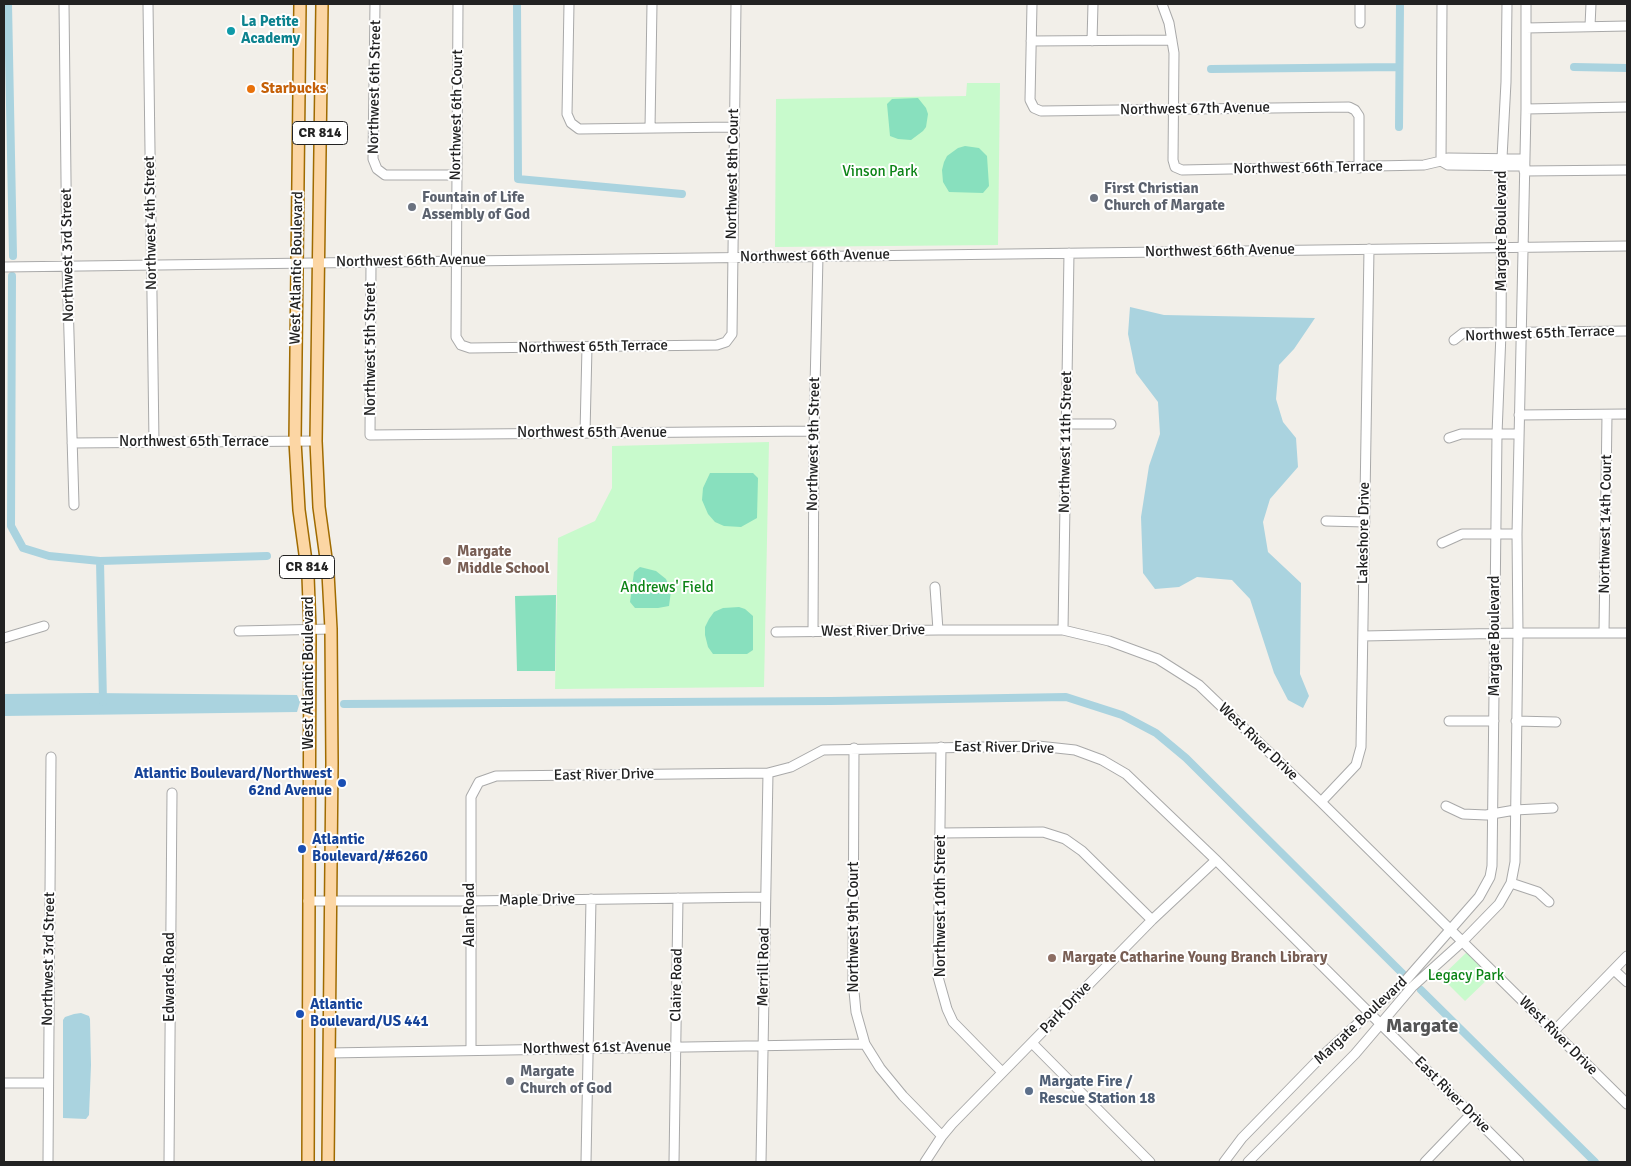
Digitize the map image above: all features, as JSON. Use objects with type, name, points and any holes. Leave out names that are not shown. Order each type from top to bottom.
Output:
[{"type":"main road","name":"West Atlantic Boulevard","points":[[300,4],[295,441],[299,510],[308,576],[310,629],[308,1162]]},
{"type":"main road","name":"West Atlantic Boulevard","points":[[322,4],[316,441],[319,507],[328,573],[332,629],[328,1162]]},
{"type":"street","name":"Northwest 3rd Street","points":[[64,4],[67,266],[74,505]]},
{"type":"street","name":"Northwest 4th Street","points":[[148,4],[154,442]]},
{"type":"street","name":"Northwest 6th Street","points":[[376,4],[373,159],[377,169],[385,174],[456,175]]},
{"type":"street","name":"Northwest 6th Court","points":[[458,4],[456,338],[461,345]]},
{"type":"street","points":[[569,4],[567,114],[571,123],[580,129],[734,127]]},
{"type":"street","points":[[650,128],[652,4]]},
{"type":"street","name":"Northwest 8th Court","points":[[726,342],[732,334],[736,4]]},
{"type":"street","points":[[1032,4],[1031,41],[1172,40]]},
{"type":"street","points":[[1092,4],[1092,40]]},
{"type":"street","points":[[1162,4],[1169,23],[1174,54],[1174,109]]},
{"type":"street","points":[[1360,4],[1360,23]]},
{"type":"street","points":[[1441,162],[1442,4]]},
{"type":"street","name":"Margate Boulevard","points":[[1224,1162],[1233,1147],[1321,1057],[1407,979],[1479,897],[1490,877],[1493,814],[1495,535],[1501,333],[1502,162],[1507,4]]},
{"type":"street","name":"Margate Boulevard","points":[[1248,1162],[1349,1060],[1412,986],[1462,942],[1499,904],[1510,883],[1515,862],[1518,415],[1525,165],[1526,4]]},
{"type":"street","points":[[1590,26],[1591,4]]},
{"type":"street","points":[[1526,28],[1627,26]]},
{"type":"street","name":"Northwest 67th Avenue","points":[[1031,41],[1030,100],[1034,108],[1041,111],[1349,107],[1355,110],[1359,116],[1359,168]]},
{"type":"street","points":[[1526,109],[1627,108]]},
{"type":"street","name":"Northwest 66th Terrace","points":[[1174,109],[1173,160],[1175,167],[1182,170],[1359,168],[1424,165],[1441,162],[1448,165],[1502,162],[1525,165],[1627,170]]},
{"type":"street","name":"Northwest 66th Avenue","points":[[4,267],[1627,246]]},
{"type":"street","name":"Lakeshore Drive","points":[[1321,802],[1356,765],[1361,747],[1369,249]]},
{"type":"street","name":"Northwest 11th Street","points":[[1063,630],[1069,254]]},
{"type":"street","name":"Northwest 9th Street","points":[[813,632],[814,431],[818,256]]},
{"type":"street","name":"Northwest 5th Street","points":[[370,435],[371,262]]},
{"type":"street","name":"Northwest 65th Terrace","points":[[1454,340],[1463,333],[1627,331]]},
{"type":"street","name":"Northwest 65th Terrace","points":[[461,345],[470,348],[587,347],[717,345],[726,342]]},
{"type":"street","points":[[585,433],[587,347]]},
{"type":"street","points":[[1518,415],[1627,414]]},
{"type":"street","name":"Northwest 14th Court","points":[[1604,633],[1607,415]]},
{"type":"street","points":[[1066,424],[1111,424]]},
{"type":"street","name":"Northwest 65th Avenue","points":[[370,435],[814,431]]},
{"type":"street","points":[[1449,438],[1461,434],[1518,434]]},
{"type":"street","name":"Northwest 65th Terrace","points":[[72,443],[316,441]]},
{"type":"street","points":[[1326,521],[1365,522]]},
{"type":"street","points":[[1442,543],[1462,534],[1517,534]]},
{"type":"street","points":[[935,587],[938,630]]},
{"type":"street","points":[[4,638],[44,626]]},
{"type":"street","points":[[239,631],[332,629]]},
{"type":"street","name":"West River Drive","points":[[776,632],[1063,630],[1109,641],[1158,659],[1199,686],[1321,802],[1627,1104]]},
{"type":"street","points":[[1363,636],[1627,633]]},
{"type":"street","points":[[1449,721],[1494,721]]},
{"type":"street","points":[[1516,721],[1556,722]]},
{"type":"street","name":"East River Drive","points":[[479,782],[496,776],[768,773],[791,767],[823,750],[854,748],[1038,746],[1075,750],[1102,760],[1126,774],[1216,860],[1519,1162]]},
{"type":"street","name":"Northwest 10th Street","points":[[941,747],[938,977],[947,1009],[953,1022],[1002,1072]]},
{"type":"street","name":"Northwest 9th Court","points":[[854,748],[852,982],[856,1012],[865,1044],[880,1068],[902,1096],[942,1136]]},
{"type":"street","name":"Northwest 3rd Street","points":[[48,1162],[51,757]]},
{"type":"street","name":"Merrill Road","points":[[761,1162],[768,773]]},
{"type":"street","name":"Alan Road","points":[[471,1049],[471,797],[479,782]]},
{"type":"street","name":"Edwards Road","points":[[169,1162],[172,792]]},
{"type":"street","points":[[1446,806],[1463,814],[1486,815],[1515,810],[1553,808]]},
{"type":"street","points":[[941,833],[1043,832],[1065,839],[1082,852],[1152,920]]},
{"type":"street","name":"Park Drive","points":[[925,1162],[942,1136],[1002,1072],[1152,920],[1216,860]]},
{"type":"street","points":[[1510,883],[1538,892],[1549,902]]},
{"type":"street","name":"Maple Drive","points":[[308,901],[765,897]]},
{"type":"street","name":"Claire Road","points":[[674,1162],[678,898]]},
{"type":"street","points":[[586,1162],[592,899]]},
{"type":"street","points":[[1554,1031],[1627,956]]},
{"type":"street","points":[[1614,970],[1627,982]]},
{"type":"street","points":[[1032,1043],[1150,1162]]},
{"type":"street","name":"Northwest 61st Avenue","points":[[329,1053],[471,1049],[865,1044]]},
{"type":"street","points":[[4,1083],[48,1083]]},
{"type":"street","points":[[1425,1162],[1471,1114]]},
{"type":"green space","name":"Vinson Park","points":[[967,83],[1000,83],[998,245],[775,247],[776,99],[966,96]]},
{"type":"green space","points":[[918,98],[928,114],[926,127],[911,140],[890,136],[887,104],[892,99]]},
{"type":"green space","points":[[965,146],[979,148],[987,156],[989,186],[983,193],[949,192],[943,182],[942,170],[947,156],[958,148]]},
{"type":"green space","name":"Andrews' Field","points":[[769,442],[764,687],[555,689],[558,538],[595,521],[612,488],[612,446]]},
{"type":"green space","points":[[710,473],[753,473],[758,478],[757,518],[741,527],[724,526],[715,522],[708,514],[702,500],[703,488]]},
{"type":"green space","points":[[640,567],[656,571],[666,579],[671,591],[669,606],[635,608],[630,602],[634,572]]},
{"type":"green space","points":[[556,595],[555,671],[517,671],[515,596]]},
{"type":"green space","points":[[739,607],[745,609],[753,616],[753,650],[747,654],[713,654],[708,647],[705,635],[705,627],[709,619],[714,612],[723,608]]},
{"type":"green space","name":"Legacy Park","points":[[1467,952],[1491,976],[1465,1001],[1441,977]]},
{"type":"water","points":[[1130,307],[1164,315],[1315,318],[1294,349],[1279,365],[1276,399],[1283,422],[1296,438],[1298,467],[1270,499],[1263,522],[1268,552],[1301,583],[1300,674],[1309,696],[1303,708],[1288,700],[1274,673],[1250,599],[1232,580],[1197,577],[1179,587],[1155,589],[1143,573],[1141,517],[1149,466],[1160,434],[1158,402],[1136,373],[1128,334]]},
{"type":"water","points":[[4,694],[297,695],[300,702],[297,712],[4,716]]},
{"type":"water","points":[[81,1013],[89,1016],[90,1019],[89,1115],[86,1119],[63,1118],[63,1020],[65,1017]]},
{"type":"waterway","points":[[8,4],[13,256]]},
{"type":"waterway","points":[[517,4],[518,179],[682,194]]},
{"type":"waterway","points":[[1399,127],[1400,4]]},
{"type":"waterway","points":[[1211,69],[1399,67]]},
{"type":"waterway","points":[[1574,67],[1627,68]]},
{"type":"waterway","points":[[12,276],[11,526],[23,548],[49,556],[100,561],[267,556]]},
{"type":"waterway","points":[[100,561],[103,702]]},
{"type":"waterway","points":[[344,704],[831,701],[1066,697],[1122,715],[1156,733],[1186,758],[1403,974]]},
{"type":"waterway","points":[[1421,990],[1595,1162]]},
{"type":"place","name":"La Petite Academy","points":[[231,31]]},
{"type":"place","name":"Starbucks","points":[[251,89]]},
{"type":"place","name":"First Christian Church of Margate","points":[[1094,198]]},
{"type":"place","name":"Fountain of Life Assembly of God","points":[[412,207]]},
{"type":"place","name":"Margate Middle School","points":[[447,561]]},
{"type":"place","name":"Atlantic Boulevard/Northwest 62nd Avenue","points":[[342,783]]},
{"type":"place","name":"Atlantic Boulevard/#6260","points":[[302,849]]},
{"type":"place","name":"Margate Catharine Young Branch Library","points":[[1052,958]]},
{"type":"place","name":"Atlantic Boulevard/US 441","points":[[300,1014]]},
{"type":"place","name":"Margate Church of God","points":[[510,1081]]},
{"type":"place","name":"Margate Fire / Rescue Station 18","points":[[1029,1091]]},
{"type":"district","name":"Margate","points":[[1422,1027]]}]
